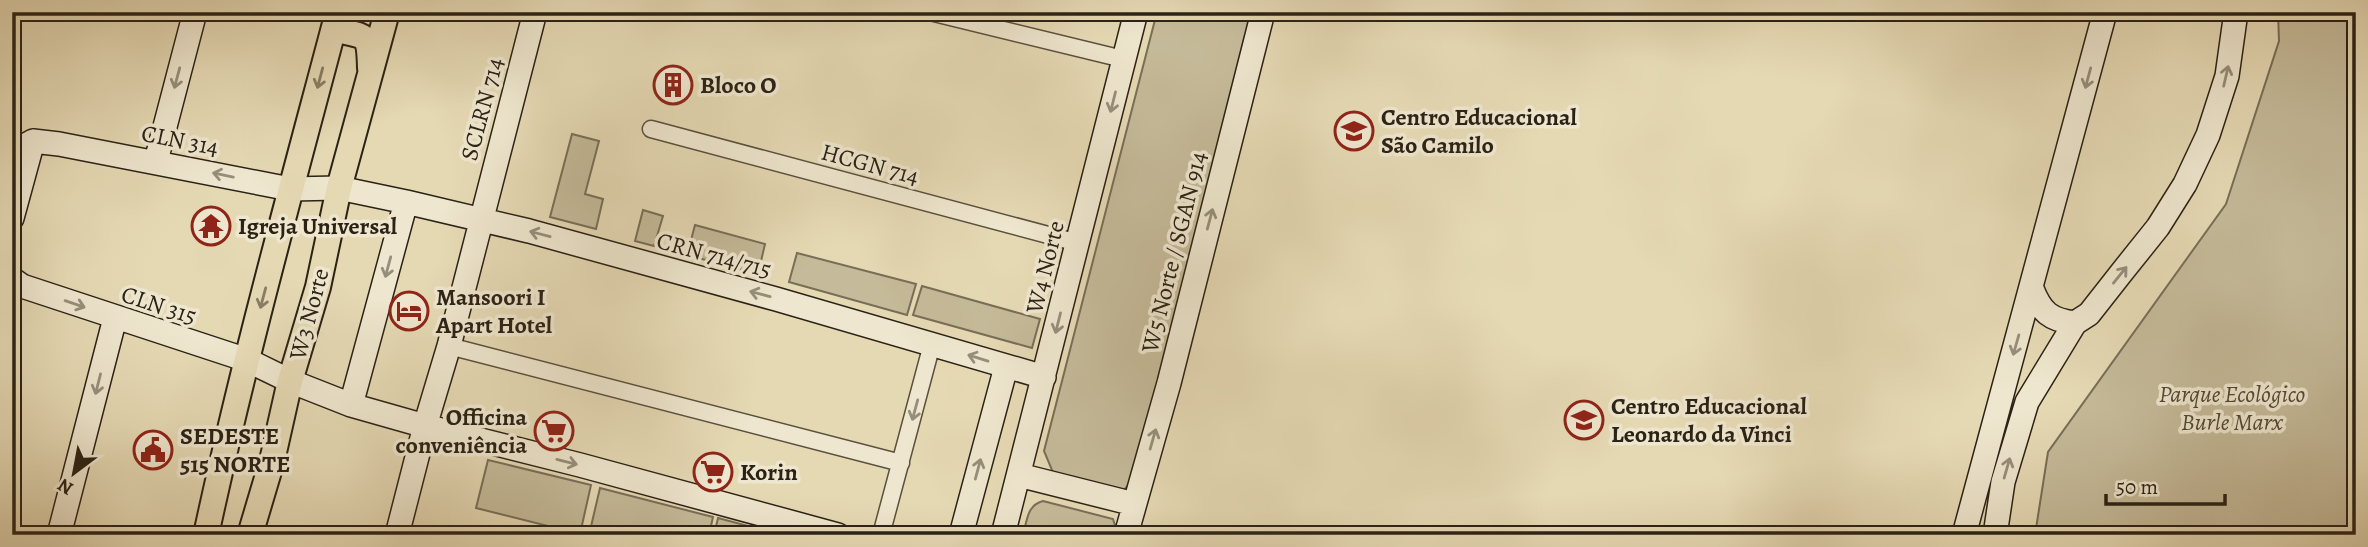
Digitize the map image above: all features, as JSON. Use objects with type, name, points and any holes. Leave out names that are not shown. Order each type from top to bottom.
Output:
[{"type":"main road","name":"W3 Norte","points":[[251,533],[272,461],[290,381],[318,286],[340,188],[370,79],[380,14]]},
{"type":"main road","name":"W3 Norte","points":[[206,535],[225,445],[336,21]]},
{"type":"main road","points":[[336,21],[365,37],[370,43],[370,79]]},
{"type":"main road","points":[[225,445],[221,514],[225,523],[251,533]]},
{"type":"street","points":[[156,161],[195,12]]},
{"type":"street","name":"SCLRN 714","points":[[480,220],[535,12]]},
{"type":"street","points":[[930,12],[1123,60]]},
{"type":"street","name":"W4 Norte","points":[[1003,535],[1136,12]]},
{"type":"street","name":"W5 Norte / SGAN 914","points":[[1126,535],[1169,383],[1263,12]]},
{"type":"street","points":[[1964,535],[2105,12]]},
{"type":"street","points":[[1995,535],[2003,482],[2027,402],[2075,323],[2088,314],[2158,227],[2185,184],[2208,135],[2227,76],[2236,12]]},
{"type":"street","name":"HCGN 714","points":[[650,129],[1078,243]]},
{"type":"street","points":[[12,153],[33,141]]},
{"type":"street","points":[[12,218],[33,141]]},
{"type":"street","name":"CLN 314","points":[[33,141],[156,161],[290,189],[340,188]]},
{"type":"street","name":"CRN 714/715","points":[[340,188],[529,231],[1044,377]]},
{"type":"street","points":[[351,405],[406,202]]},
{"type":"street","points":[[397,535],[449,346],[480,220]]},
{"type":"street","name":"CLN 315","points":[[12,279],[22,286],[247,360],[290,381]]},
{"type":"street","points":[[2032,289],[2039,306],[2058,321],[2075,323]]},
{"type":"street","points":[[59,535],[115,318]]},
{"type":"street","points":[[881,535],[932,344]]},
{"type":"street","points":[[449,346],[901,463]]},
{"type":"street","points":[[961,535],[1006,367]]},
{"type":"street","points":[[290,381],[351,405],[425,426],[838,535]]},
{"type":"street","points":[[1019,475],[1134,505]]},
{"type":"green space","points":[[1157,12],[1255,12],[1133,480],[1122,492],[1054,475],[1044,451]]},
{"type":"green space","name":"Parque Ecológico Burle Marx","points":[[2278,12],[2356,12],[2356,535],[2035,535],[2048,452],[2226,204],[2279,41]]},
{"type":"green space","points":[[572,134],[599,141],[585,194],[603,199],[596,229],[550,217]]},
{"type":"green space","points":[[643,210],[663,216],[654,246],[635,241]]},
{"type":"green space","points":[[695,225],[765,244],[758,274],[687,255]]},
{"type":"green space","points":[[797,253],[916,284],[907,315],[789,282]]},
{"type":"green space","points":[[922,286],[1040,319],[1032,348],[913,315]]},
{"type":"green space","points":[[488,460],[591,485],[580,534],[476,508]]},
{"type":"green space","points":[[600,488],[713,517],[709,535],[589,535]]},
{"type":"green space","points":[[1043,501],[1113,519],[1118,535],[1023,535],[1031,510]]},
{"type":"green space","points":[[718,518],[774,533],[780,535],[714,535]]},
{"type":"place","name":"Bloco O","points":[[673,85]]},
{"type":"place","name":"Centro Educacional São Camilo","points":[[1354,131]]},
{"type":"place","name":"Igreja Universal","points":[[211,226]]},
{"type":"place","name":"Mansoori I Apart Hotel","points":[[409,311]]},
{"type":"place","name":"Centro Educacional Leonardo da Vinci","points":[[1584,420]]},
{"type":"place","name":"Officina conveniência","points":[[554,431]]},
{"type":"place","name":"SEDESTE 515 NORTE","points":[[153,450]]},
{"type":"place","name":"Korin","points":[[713,472]]}]
